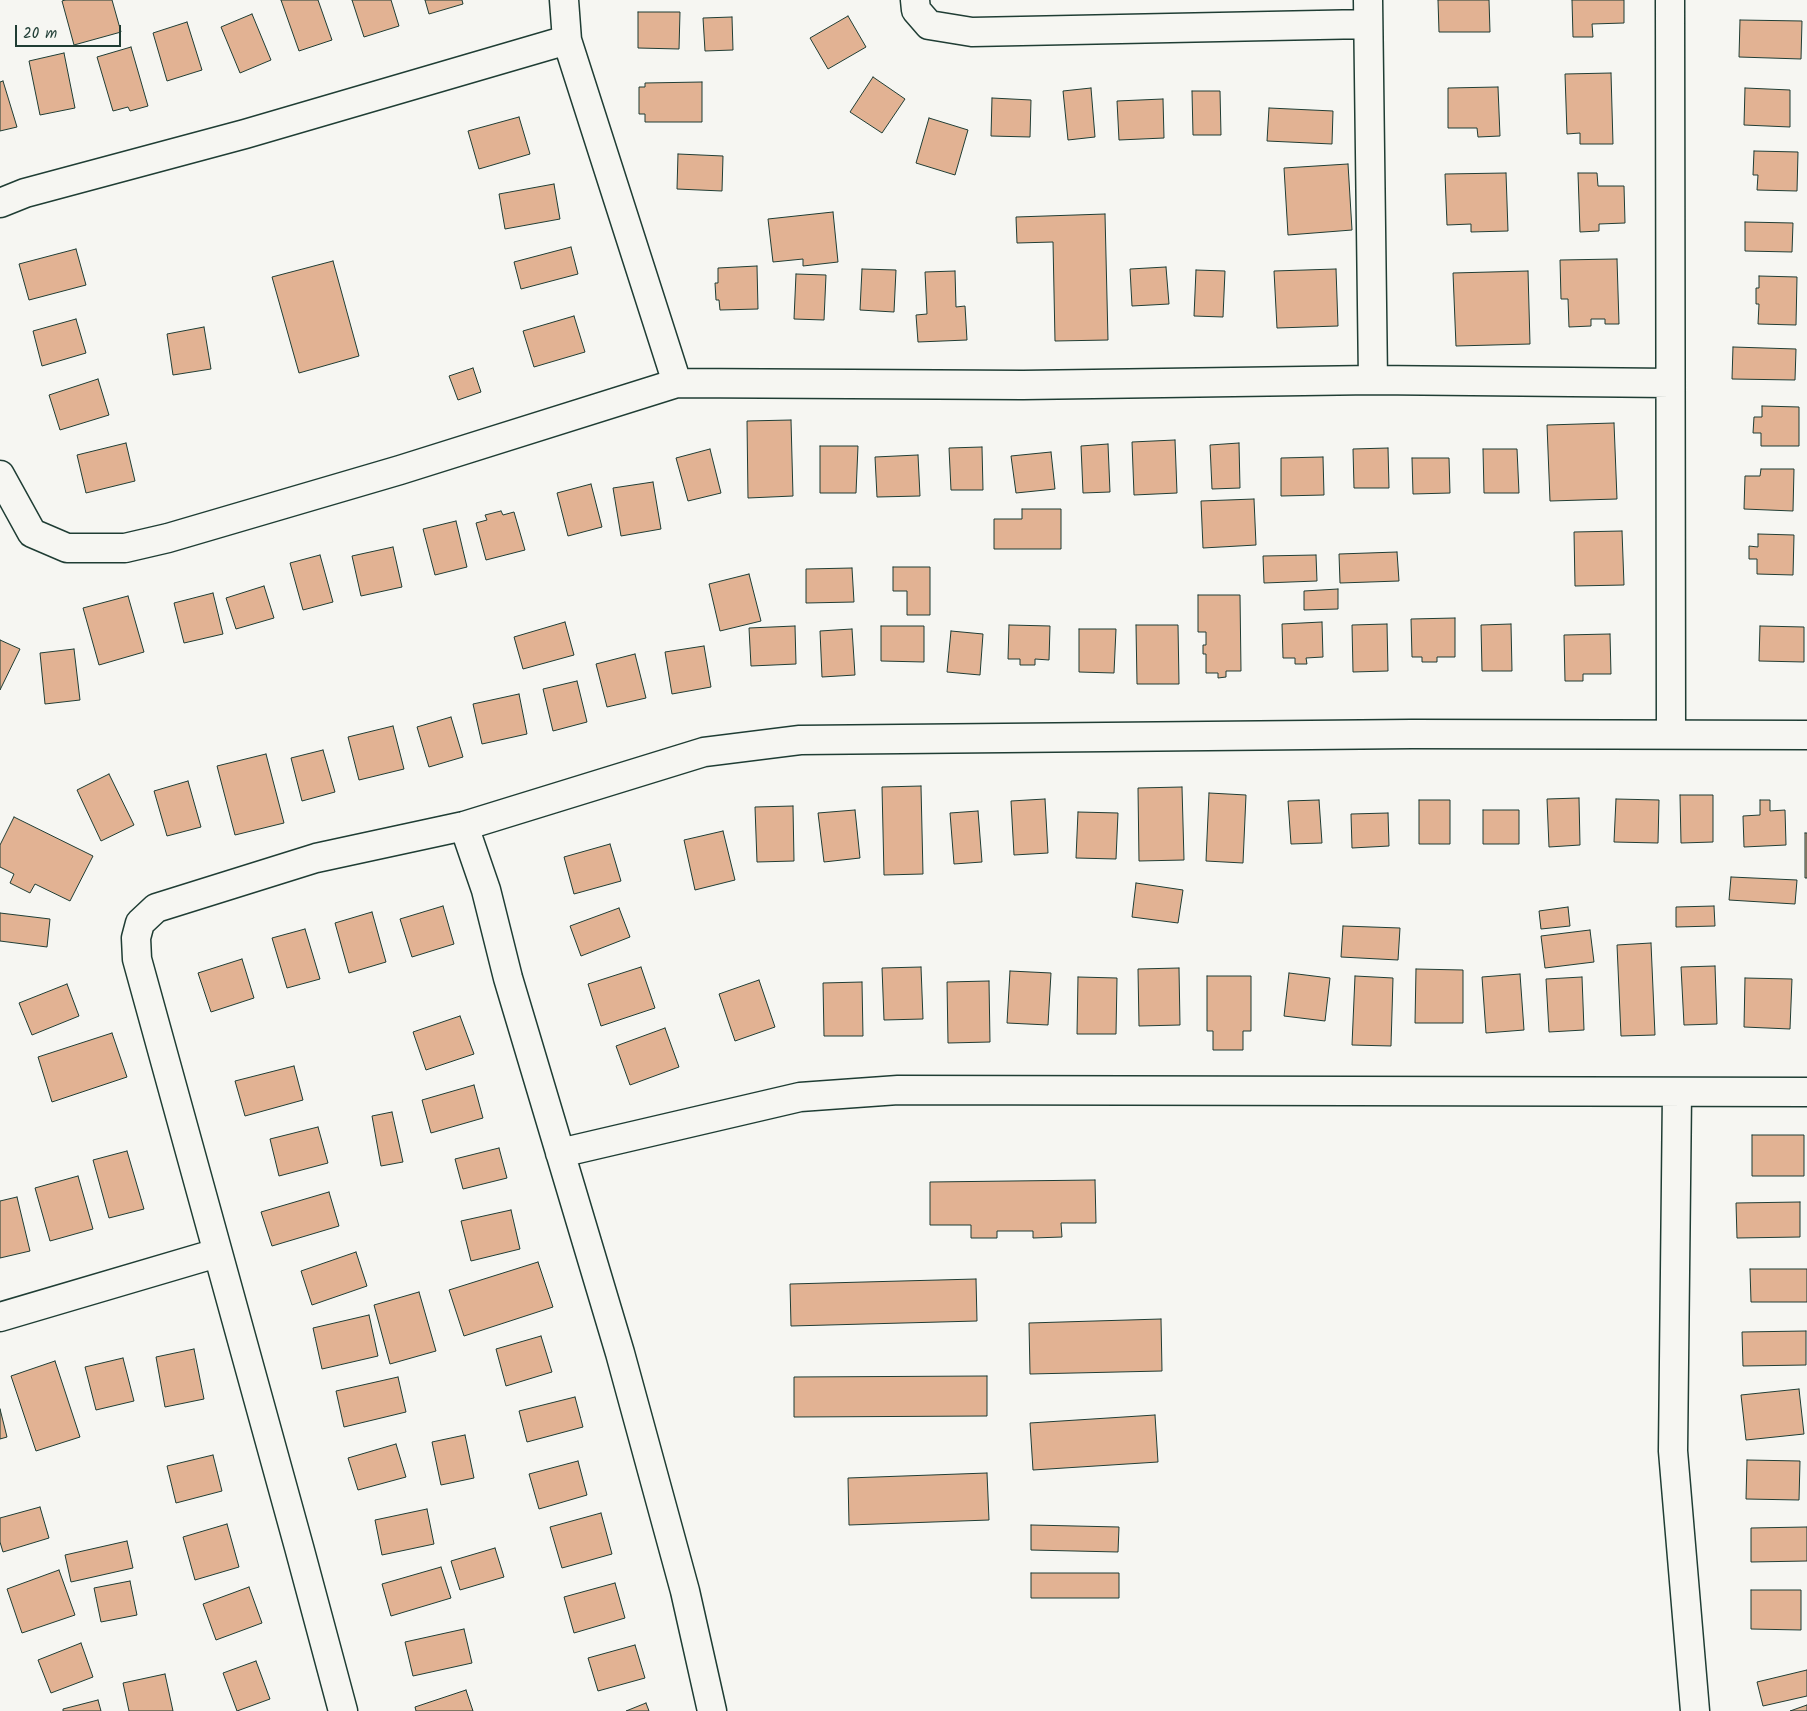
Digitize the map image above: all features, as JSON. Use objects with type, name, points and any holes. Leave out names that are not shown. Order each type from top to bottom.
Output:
[{"type":"street","points":[[564,0],[567,40],[677,383]]},
{"type":"street","points":[[915,0],[916,10],[929,25],[972,32],[1368,12],[1373,380]]},
{"type":"street","points":[[1670,0],[1671,734]]},
{"type":"street","points":[[0,203],[25,193],[244,134],[567,40]]},
{"type":"street","points":[[0,475],[32,533],[67,548],[125,548],[168,538],[400,470],[677,383],[1023,384],[1373,380],[1670,383]]},
{"type":"street","points":[[343,1711],[137,959],[136,938],[140,923],[156,908],[316,858],[464,826],[704,752],[800,740],[1412,734],[1807,735]]},
{"type":"street","points":[[464,826],[486,890],[508,978],[620,1353],[685,1591],[712,1711]]},
{"type":"street","points":[[560,1153],[800,1097],[898,1090],[1807,1092]]},
{"type":"street","points":[[1677,1093],[1673,1451],[1695,1711]]},
{"type":"street","points":[[0,1317],[217,1254]]},
{"type":"building","points":[[112,0],[121,32],[74,45],[62,1]]},
{"type":"building","points":[[281,0],[318,0],[332,40],[299,51]]},
{"type":"building","points":[[352,0],[391,0],[399,26],[364,37]]},
{"type":"building","points":[[425,0],[462,0],[463,4],[429,14]]},
{"type":"building","points":[[1438,0],[1489,0],[1490,32],[1439,32]]},
{"type":"building","points":[[1572,0],[1624,0],[1624,23],[1592,24],[1593,37],[1573,37]]},
{"type":"building","points":[[638,12],[680,12],[679,49],[638,48]]},
{"type":"building","points":[[252,14],[271,60],[240,73],[221,27]]},
{"type":"building","points":[[848,16],[866,47],[828,69],[810,38]]},
{"type":"building","points":[[732,17],[733,50],[705,51],[703,18]]},
{"type":"building","points":[[1740,20],[1802,21],[1801,59],[1739,57]]},
{"type":"building","points":[[187,22],[202,70],[167,81],[153,33]]},
{"type":"building","points":[[131,47],[148,106],[130,111],[128,107],[113,111],[97,57]]},
{"type":"building","points":[[64,53],[75,108],[40,115],[29,61]]},
{"type":"building","points":[[1611,73],[1613,144],[1580,144],[1580,133],[1567,134],[1565,74]]},
{"type":"building","points":[[873,77],[905,99],[882,133],[850,112]]},
{"type":"building","points":[[3,81],[17,127],[0,131],[0,82]]},
{"type":"building","points":[[702,82],[702,122],[645,122],[645,114],[639,114],[639,87],[645,87],[645,83]]},
{"type":"building","points":[[1498,87],[1500,136],[1478,137],[1477,128],[1448,128],[1448,88]]},
{"type":"building","points":[[1091,88],[1095,137],[1068,140],[1063,91]]},
{"type":"building","points":[[1745,88],[1790,90],[1790,127],[1744,125]]},
{"type":"building","points":[[1192,91],[1220,91],[1221,135],[1193,135]]},
{"type":"building","points":[[992,98],[1031,100],[1030,137],[991,136]]},
{"type":"building","points":[[1163,99],[1164,138],[1119,140],[1117,101]]},
{"type":"building","points":[[1269,108],[1333,111],[1332,144],[1267,141]]},
{"type":"building","points":[[519,117],[530,154],[479,169],[468,131]]},
{"type":"building","points":[[929,118],[968,130],[955,175],[916,163]]},
{"type":"building","points":[[1754,151],[1798,152],[1797,191],[1757,190],[1758,175],[1753,175]]},
{"type":"building","points":[[678,154],[723,156],[722,191],[677,189]]},
{"type":"building","points":[[1348,164],[1352,230],[1288,235],[1284,168]]},
{"type":"building","points":[[1506,173],[1508,231],[1471,232],[1471,224],[1447,225],[1445,174]]},
{"type":"building","points":[[1578,173],[1597,173],[1598,186],[1624,186],[1625,223],[1599,224],[1599,231],[1580,232]]},
{"type":"building","points":[[554,184],[560,219],[505,229],[499,194]]},
{"type":"building","points":[[833,212],[838,262],[803,266],[803,259],[773,262],[768,219]]},
{"type":"building","points":[[1105,214],[1108,340],[1055,341],[1053,242],[1017,243],[1016,217]]},
{"type":"building","points":[[1745,222],[1793,223],[1792,252],[1745,251]]},
{"type":"building","points":[[571,247],[578,274],[521,289],[514,262]]},
{"type":"building","points":[[76,249],[86,285],[29,300],[19,264]]},
{"type":"building","points":[[1617,259],[1619,324],[1605,324],[1605,319],[1591,319],[1591,326],[1569,327],[1568,299],[1561,299],[1560,260]]},
{"type":"building","points":[[333,261],[359,356],[299,373],[272,277]]},
{"type":"building","points":[[757,266],[758,309],[720,310],[719,300],[716,300],[715,283],[718,283],[718,268]]},
{"type":"building","points":[[1166,267],[1169,304],[1132,306],[1130,269]]},
{"type":"building","points":[[862,269],[896,270],[894,312],[860,310]]},
{"type":"building","points":[[1336,269],[1338,326],[1277,328],[1274,271]]},
{"type":"building","points":[[1196,270],[1225,271],[1223,317],[1194,316]]},
{"type":"building","points":[[955,271],[956,307],[965,306],[967,340],[918,342],[916,315],[927,314],[925,272]]},
{"type":"building","points":[[1528,271],[1530,344],[1456,346],[1453,273]]},
{"type":"building","points":[[796,274],[826,275],[824,320],[794,319]]},
{"type":"building","points":[[1759,276],[1797,277],[1796,325],[1758,324],[1759,304],[1756,304],[1756,288],[1759,288]]},
{"type":"building","points":[[574,316],[585,352],[534,367],[523,331]]},
{"type":"building","points":[[76,319],[86,353],[42,366],[33,331]]},
{"type":"building","points":[[204,327],[211,369],[173,375],[167,334]]},
{"type":"building","points":[[1733,347],[1796,349],[1795,380],[1732,379]]},
{"type":"building","points":[[473,368],[481,392],[458,400],[449,376]]},
{"type":"building","points":[[98,379],[109,415],[60,430],[49,395]]},
{"type":"building","points":[[1762,406],[1799,407],[1799,446],[1761,446],[1761,433],[1753,433],[1754,417],[1762,417]]},
{"type":"building","points":[[791,420],[793,496],[748,498],[747,421]]},
{"type":"building","points":[[1614,423],[1617,499],[1550,501],[1547,425]]},
{"type":"building","points":[[1175,440],[1177,493],[1134,495],[1132,442]]},
{"type":"building","points":[[126,443],[135,481],[86,493],[77,455]]},
{"type":"building","points":[[1239,443],[1240,488],[1212,489],[1210,445]]},
{"type":"building","points":[[1108,444],[1110,492],[1083,493],[1081,446]]},
{"type":"building","points":[[820,446],[858,446],[856,493],[820,493]]},
{"type":"building","points":[[982,447],[983,490],[951,490],[949,448]]},
{"type":"building","points":[[1388,448],[1389,488],[1354,488],[1353,449]]},
{"type":"building","points":[[710,449],[721,493],[688,501],[676,458]]},
{"type":"building","points":[[1483,449],[1517,449],[1519,493],[1484,493]]},
{"type":"building","points":[[1051,452],[1055,489],[1016,493],[1011,456]]},
{"type":"building","points":[[918,455],[920,496],[877,497],[875,457]]},
{"type":"building","points":[[1323,457],[1324,495],[1281,496],[1281,458]]},
{"type":"building","points":[[1412,458],[1449,458],[1450,493],[1413,494]]},
{"type":"building","points":[[1761,469],[1794,469],[1793,511],[1744,509],[1745,476],[1760,476]]},
{"type":"building","points":[[653,482],[661,529],[621,536],[613,488]]},
{"type":"building","points":[[591,484],[602,527],[568,536],[557,493]]},
{"type":"building","points":[[1254,499],[1256,545],[1203,548],[1201,501]]},
{"type":"building","points":[[1022,509],[1061,509],[1061,549],[994,549],[994,519],[1022,519]]},
{"type":"building","points":[[501,511],[503,515],[514,512],[525,550],[486,560],[476,523],[487,520],[485,515]]},
{"type":"building","points":[[456,521],[467,567],[435,575],[423,529]]},
{"type":"building","points":[[1622,531],[1624,585],[1575,586],[1574,532]]},
{"type":"building","points":[[1758,534],[1794,535],[1793,575],[1757,574],[1757,559],[1749,559],[1749,546],[1758,547]]},
{"type":"building","points":[[393,547],[402,587],[361,596],[352,556]]},
{"type":"building","points":[[1397,552],[1399,581],[1340,583],[1339,554]]},
{"type":"building","points":[[320,555],[333,602],[303,610],[290,563]]},
{"type":"building","points":[[1316,555],[1317,581],[1264,583],[1263,556]]},
{"type":"building","points":[[893,567],[930,567],[930,615],[907,615],[907,591],[893,591]]},
{"type":"building","points":[[852,568],[854,602],[806,603],[806,569]]},
{"type":"building","points":[[749,574],[761,621],[720,631],[709,584]]},
{"type":"building","points":[[264,586],[274,618],[236,629],[226,598]]},
{"type":"building","points":[[1338,589],[1338,609],[1304,610],[1304,591]]},
{"type":"building","points":[[213,593],[223,634],[184,643],[174,603]]},
{"type":"building","points":[[1198,595],[1240,595],[1241,671],[1226,671],[1226,677],[1218,678],[1218,673],[1206,673],[1206,654],[1203,654],[1203,645],[1206,645],[1206,632],[1198,632]]},
{"type":"building","points":[[128,596],[144,652],[99,665],[83,608]]},
{"type":"building","points":[[1455,618],[1455,657],[1437,657],[1437,662],[1422,662],[1422,657],[1412,657],[1411,619]]},
{"type":"building","points":[[565,622],[574,655],[523,669],[514,637]]},
{"type":"building","points":[[1322,622],[1323,657],[1306,658],[1307,664],[1295,664],[1295,658],[1283,658],[1282,624]]},
{"type":"building","points":[[1387,624],[1388,671],[1353,672],[1352,625]]},
{"type":"building","points":[[1511,624],[1512,671],[1482,671],[1481,625]]},
{"type":"building","points":[[1009,625],[1050,626],[1049,660],[1035,659],[1035,665],[1020,665],[1020,659],[1008,659]]},
{"type":"building","points":[[1136,625],[1178,625],[1179,684],[1137,684]]},
{"type":"building","points":[[795,626],[796,664],[751,666],[749,628]]},
{"type":"building","points":[[881,626],[924,626],[924,662],[881,661]]},
{"type":"building","points":[[1760,626],[1804,627],[1804,662],[1759,661]]},
{"type":"building","points":[[852,629],[855,675],[822,677],[820,631]]},
{"type":"building","points":[[1079,629],[1116,629],[1114,673],[1079,672]]},
{"type":"building","points":[[951,631],[983,634],[980,675],[947,672]]},
{"type":"building","points":[[1610,634],[1611,674],[1583,674],[1583,681],[1565,681],[1564,635]]},
{"type":"building","points":[[0,640],[20,649],[0,690]]},
{"type":"building","points":[[704,646],[711,687],[672,694],[665,652]]},
{"type":"building","points":[[74,649],[80,700],[45,704],[40,653]]},
{"type":"building","points":[[635,654],[646,698],[607,707],[596,664]]},
{"type":"building","points":[[577,681],[587,722],[553,731],[543,689]]},
{"type":"building","points":[[519,694],[527,734],[482,744],[473,704]]},
{"type":"building","points":[[451,717],[463,757],[429,767],[417,727]]},
{"type":"building","points":[[393,726],[404,769],[359,780],[348,737]]},
{"type":"building","points":[[323,750],[335,792],[302,801],[291,758]]},
{"type":"building","points":[[266,754],[284,823],[235,835],[217,766]]},
{"type":"building","points":[[109,774],[134,825],[101,841],[77,790]]},
{"type":"building","points":[[188,781],[201,827],[167,836],[154,791]]},
{"type":"building","points":[[921,786],[923,874],[884,875],[882,787]]},
{"type":"building","points":[[1182,787],[1184,860],[1139,861],[1138,788]]},
{"type":"building","points":[[1209,793],[1246,795],[1243,863],[1206,861]]},
{"type":"building","points":[[1680,795],[1713,795],[1713,842],[1681,843]]},
{"type":"building","points":[[1579,798],[1580,845],[1549,847],[1547,799]]},
{"type":"building","points":[[1045,799],[1048,853],[1014,855],[1011,801]]},
{"type":"building","points":[[1616,799],[1659,800],[1658,843],[1614,842]]},
{"type":"building","points":[[1319,800],[1322,843],[1291,844],[1288,801]]},
{"type":"building","points":[[1419,800],[1450,800],[1450,844],[1419,844]]},
{"type":"building","points":[[1760,800],[1770,800],[1770,811],[1785,810],[1786,845],[1744,847],[1743,816],[1760,815]]},
{"type":"building","points":[[793,806],[794,861],[757,862],[755,807]]},
{"type":"building","points":[[855,810],[860,858],[824,862],[818,813]]},
{"type":"building","points":[[1483,810],[1519,810],[1519,844],[1483,844]]},
{"type":"building","points":[[978,811],[982,862],[954,864],[950,813]]},
{"type":"building","points":[[1078,812],[1118,813],[1116,859],[1076,858]]},
{"type":"building","points":[[1388,813],[1389,846],[1352,848],[1351,814]]},
{"type":"building","points":[[14,817],[93,856],[70,901],[35,884],[30,893],[10,883],[14,874],[0,867],[0,845]]},
{"type":"building","points":[[723,831],[735,880],[695,890],[684,840]]},
{"type":"building","points":[[1805,833],[1807,833],[1807,878],[1805,878]]},
{"type":"building","points":[[610,844],[621,881],[574,894],[564,857]]},
{"type":"building","points":[[1731,877],[1797,880],[1795,904],[1729,900]]},
{"type":"building","points":[[1136,883],[1183,890],[1178,923],[1132,917]]},
{"type":"building","points":[[443,906],[454,944],[412,957],[400,919]]},
{"type":"building","points":[[1714,906],[1715,926],[1676,927],[1676,907]]},
{"type":"building","points":[[1568,907],[1570,926],[1541,929],[1539,911]]},
{"type":"building","points":[[619,908],[630,937],[581,956],[570,926]]},
{"type":"building","points":[[372,912],[386,962],[349,973],[335,923]]},
{"type":"building","points":[[0,913],[50,919],[47,947],[0,941]]},
{"type":"building","points":[[1343,926],[1400,928],[1398,960],[1341,957]]},
{"type":"building","points":[[305,929],[320,979],[287,988],[272,938]]},
{"type":"building","points":[[1590,930],[1594,962],[1545,968],[1541,936]]},
{"type":"building","points":[[1651,943],[1655,1035],[1621,1036],[1617,945]]},
{"type":"building","points":[[242,959],[254,998],[211,1012],[198,973]]},
{"type":"building","points":[[1715,966],[1717,1024],[1684,1025],[1681,967]]},
{"type":"building","points":[[641,967],[655,1008],[601,1026],[588,984]]},
{"type":"building","points":[[921,967],[923,1019],[884,1020],[882,968]]},
{"type":"building","points":[[1179,968],[1180,1025],[1139,1026],[1138,969]]},
{"type":"building","points":[[1416,969],[1463,970],[1463,1023],[1415,1023]]},
{"type":"building","points":[[1010,971],[1051,973],[1048,1025],[1007,1023]]},
{"type":"building","points":[[1289,973],[1330,978],[1325,1021],[1284,1016]]},
{"type":"building","points":[[1520,974],[1524,1030],[1486,1033],[1482,977]]},
{"type":"building","points":[[1207,976],[1251,976],[1251,1031],[1243,1031],[1243,1050],[1213,1050],[1213,1031],[1207,1031]]},
{"type":"building","points":[[1355,976],[1393,978],[1391,1046],[1352,1045]]},
{"type":"building","points":[[1078,977],[1117,978],[1116,1034],[1077,1034]]},
{"type":"building","points":[[1582,977],[1584,1030],[1549,1032],[1546,979]]},
{"type":"building","points":[[1745,978],[1792,979],[1790,1029],[1744,1027]]},
{"type":"building","points":[[759,980],[775,1027],[735,1041],[719,994]]},
{"type":"building","points":[[989,981],[990,1042],[948,1043],[947,982]]},
{"type":"building","points":[[862,982],[863,1036],[824,1036],[823,983]]},
{"type":"building","points":[[67,984],[79,1016],[32,1035],[19,1003]]},
{"type":"building","points":[[460,1016],[474,1054],[426,1070],[413,1032]]},
{"type":"building","points":[[665,1028],[679,1067],[630,1085],[616,1046]]},
{"type":"building","points":[[112,1033],[127,1077],[52,1102],[38,1057]]},
{"type":"building","points":[[294,1066],[303,1100],[245,1116],[235,1081]]},
{"type":"building","points":[[474,1085],[483,1118],[431,1133],[422,1100]]},
{"type":"building","points":[[392,1112],[403,1162],[381,1166],[372,1116]]},
{"type":"building","points":[[318,1127],[328,1163],[279,1176],[270,1139]]},
{"type":"building","points":[[1752,1135],[1804,1135],[1804,1176],[1752,1176]]},
{"type":"building","points":[[499,1148],[507,1178],[463,1189],[455,1159]]},
{"type":"building","points":[[127,1151],[144,1209],[109,1218],[93,1160]]},
{"type":"building","points":[[78,1176],[93,1229],[50,1241],[35,1188]]},
{"type":"building","points":[[1095,1180],[1096,1223],[1061,1223],[1062,1237],[1033,1238],[1033,1231],[997,1231],[997,1238],[971,1238],[971,1225],[930,1225],[930,1182]]},
{"type":"building","points":[[329,1192],[339,1226],[272,1246],[261,1212]]},
{"type":"building","points":[[17,1197],[30,1251],[0,1258],[0,1201]]},
{"type":"building","points":[[1800,1202],[1800,1237],[1737,1238],[1736,1203]]},
{"type":"building","points":[[511,1210],[520,1249],[471,1261],[461,1221]]},
{"type":"building","points":[[356,1252],[367,1286],[312,1305],[301,1271]]},
{"type":"building","points":[[538,1262],[553,1307],[464,1336],[449,1290]]},
{"type":"building","points":[[1750,1269],[1807,1269],[1807,1302],[1751,1302]]},
{"type":"building","points":[[976,1279],[977,1321],[791,1326],[790,1284]]},
{"type":"building","points":[[419,1292],[436,1351],[390,1364],[374,1305]]},
{"type":"building","points":[[369,1315],[378,1356],[322,1369],[313,1328]]},
{"type":"building","points":[[1161,1319],[1162,1371],[1030,1374],[1029,1323]]},
{"type":"building","points":[[1806,1331],[1806,1365],[1743,1366],[1742,1332]]},
{"type":"building","points":[[541,1336],[552,1372],[506,1386],[496,1349]]},
{"type":"building","points":[[194,1349],[204,1399],[165,1407],[156,1357]]},
{"type":"building","points":[[123,1358],[134,1401],[96,1410],[85,1367]]},
{"type":"building","points":[[55,1361],[80,1437],[36,1451],[11,1376]]},
{"type":"building","points":[[987,1376],[987,1416],[794,1417],[794,1377]]},
{"type":"building","points":[[398,1377],[406,1412],[344,1427],[336,1391]]},
{"type":"building","points":[[1799,1389],[1804,1434],[1746,1440],[1741,1395]]},
{"type":"building","points":[[575,1397],[583,1427],[527,1442],[519,1411]]},
{"type":"building","points":[[0,1409],[7,1437],[0,1439]]},
{"type":"building","points":[[1155,1415],[1158,1462],[1033,1470],[1030,1423]]},
{"type":"building","points":[[465,1435],[474,1478],[441,1485],[432,1442]]},
{"type":"building","points":[[396,1444],[406,1477],[358,1490],[348,1458]]},
{"type":"building","points":[[213,1455],[222,1491],[176,1503],[167,1466]]},
{"type":"building","points":[[1747,1460],[1800,1461],[1799,1500],[1746,1499]]},
{"type":"building","points":[[578,1461],[587,1495],[539,1509],[529,1474]]},
{"type":"building","points":[[987,1473],[989,1520],[849,1525],[848,1478]]},
{"type":"building","points":[[40,1507],[49,1538],[3,1552],[0,1542],[0,1518]]},
{"type":"building","points":[[427,1509],[434,1544],[382,1555],[375,1520]]},
{"type":"building","points":[[601,1513],[612,1554],[562,1568],[550,1527]]},
{"type":"building","points":[[227,1524],[239,1567],[195,1580],[183,1537]]},
{"type":"building","points":[[1031,1525],[1119,1527],[1118,1552],[1031,1550]]},
{"type":"building","points":[[1807,1527],[1807,1561],[1751,1562],[1751,1528]]},
{"type":"building","points":[[127,1541],[133,1568],[71,1582],[65,1555]]},
{"type":"building","points":[[495,1548],[504,1577],[460,1590],[451,1561]]},
{"type":"building","points":[[441,1567],[451,1598],[391,1616],[382,1584]]},
{"type":"building","points":[[59,1570],[75,1615],[22,1633],[7,1589]]},
{"type":"building","points":[[1031,1573],[1119,1573],[1119,1598],[1031,1598]]},
{"type":"building","points":[[130,1581],[137,1615],[101,1622],[94,1588]]},
{"type":"building","points":[[615,1583],[625,1618],[574,1633],[564,1597]]},
{"type":"building","points":[[249,1587],[262,1623],[216,1640],[203,1604]]},
{"type":"building","points":[[1751,1590],[1801,1590],[1801,1630],[1751,1629]]},
{"type":"building","points":[[464,1629],[472,1663],[413,1676],[405,1642]]},
{"type":"building","points":[[81,1643],[93,1677],[51,1693],[38,1660]]},
{"type":"building","points":[[635,1645],[645,1678],[598,1691],[588,1658]]},
{"type":"building","points":[[256,1661],[270,1699],[237,1711],[223,1673]]},
{"type":"building","points":[[1807,1670],[1807,1696],[1763,1706],[1757,1682]]},
{"type":"building","points":[[165,1674],[173,1711],[129,1711],[123,1683]]},
{"type":"building","points":[[466,1690],[473,1711],[416,1711],[415,1707]]},
{"type":"building","points":[[98,1700],[101,1711],[63,1711],[63,1709]]},
{"type":"building","points":[[646,1703],[649,1711],[626,1711]]},
{"type":"building","points":[[1807,1705],[1807,1711],[1790,1711]]}]
